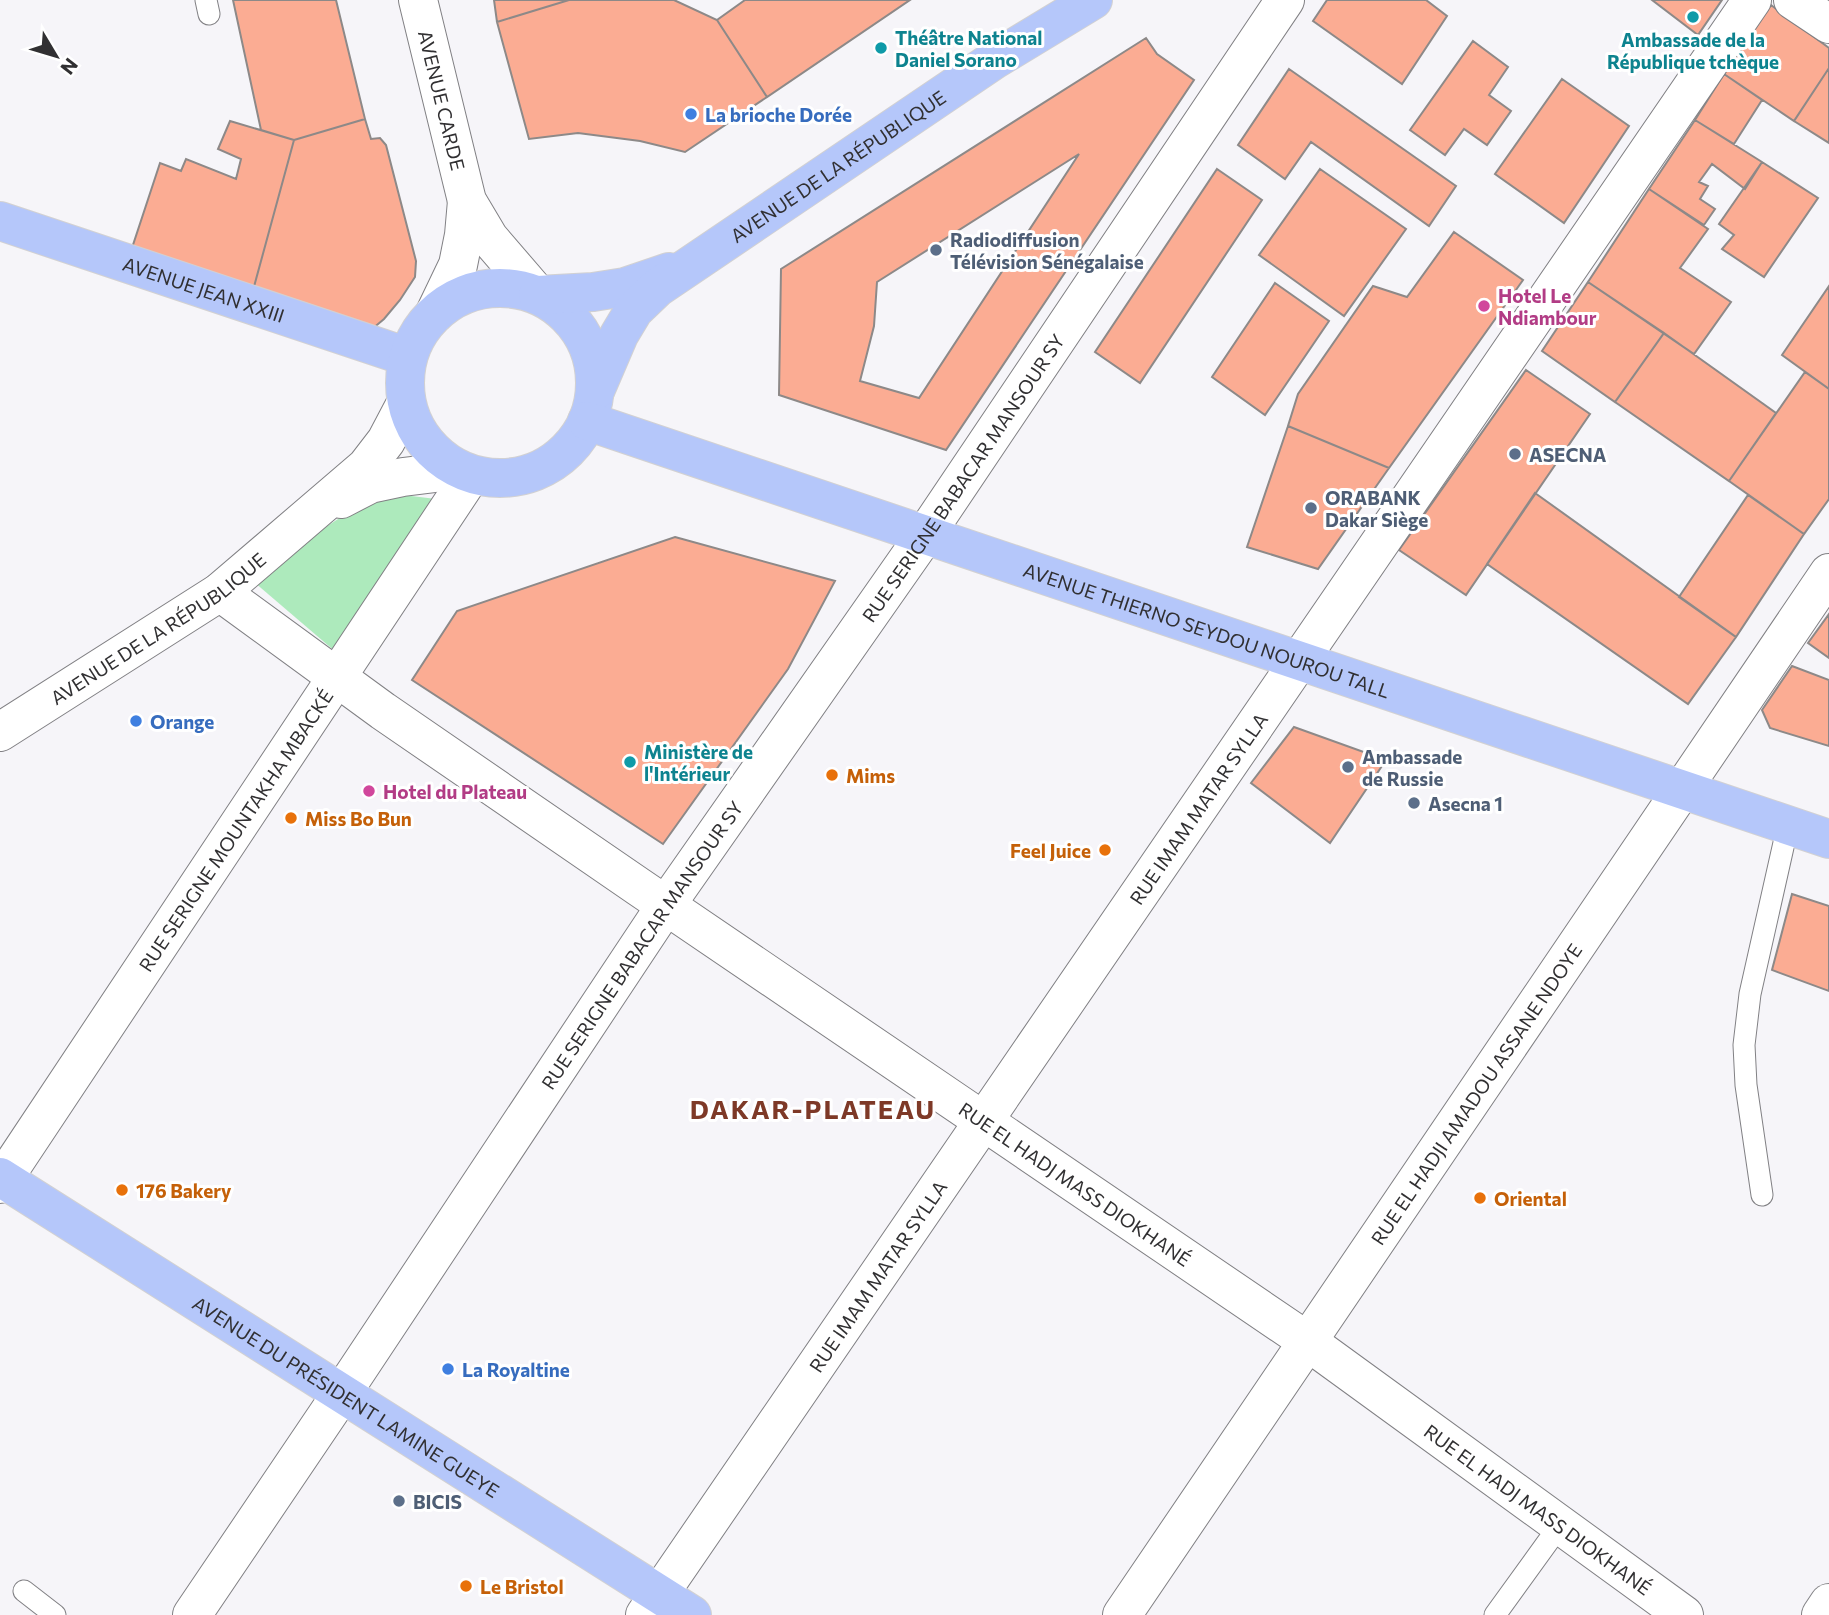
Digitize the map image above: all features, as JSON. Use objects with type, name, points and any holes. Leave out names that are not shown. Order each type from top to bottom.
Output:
[{"type":"main road","name":"AVENUE DE LA RÉPUBLIQUE","points":[[591,406],[618,335],[635,310],[657,288],[994,60],[1093,0]]},
{"type":"main road","name":"AVENUE JEAN XXIII","points":[[0,221],[408,357]]},
{"type":"main road","name":"AVENUE DE LA RÉPUBLIQUE","points":[[538,295],[593,292],[625,286],[688,267]]},
{"type":"main road","points":[[484,288],[520,289],[538,295],[567,314],[586,342],[592,357],[595,374],[591,406],[579,436],[568,450],[554,461],[523,476],[488,478],[444,462],[420,436],[406,403],[405,372],[408,357],[423,325],[450,301],[484,288]]},
{"type":"main road","name":"AVENUE THIERNO SEYDOU NOUROU TALL","points":[[591,406],[925,535],[1829,839]]},
{"type":"main road","name":"AVENUE DU PRÉSIDENT LAMINE GUEYE","points":[[1,1180],[342,1393],[652,1605],[692,1615]]},
{"type":"street","name":"AVENUE CARDE","points":[[418,0],[467,201],[489,238],[538,295]]},
{"type":"street","name":"RUE SERIGNE BABACAR MANSOUR SY","points":[[192,1615],[666,905],[925,535],[1285,0]]},
{"type":"street","name":"RUE IMAM MATAR SYLLA","points":[[652,1605],[1752,0]]},
{"type":"street","points":[[1793,0],[1829,24]]},
{"type":"street","name":"AVENUE CARDE","points":[[435,313],[458,265],[467,201]]},
{"type":"street","name":"AVENUE DE LA RÉPUBLIQUE","points":[[0,732],[220,592],[366,467],[386,441],[406,403]]},
{"type":"street","name":"AVENUE DE LA RÉPUBLIQUE","points":[[309,517],[370,484],[404,477],[466,472]]},
{"type":"street","name":"RUE SERIGNE MOUNTAKHA MBACKÉ","points":[[1,1180],[336,678],[466,472]]},
{"type":"street","name":"RUE EL HADJI AMADOU ASSANE NDOYE","points":[[1122,1615],[1829,573]]},
{"type":"street","name":"RUE EL HADJ MASS DIOKHANÉ","points":[[220,592],[336,678],[1307,1341],[1684,1615]]},
{"type":"street","points":[[1821,1615],[1829,1603]]},
{"type":"lane","points":[[1762,1195],[1746,1085],[1744,1045],[1750,995],[1788,825]]},
{"type":"lane","points":[[1495,1615],[1560,1525]]},
{"type":"lane","points":[[24,1591],[55,1615]]},
{"type":"green space","points":[[395,494],[436,499],[337,653],[248,577],[352,510]]},
{"type":"building","points":[[233,0],[336,0],[365,119],[294,140],[261,130]]},
{"type":"building","points":[[494,0],[569,0],[497,22]]},
{"type":"building","points":[[569,0],[674,0],[717,20],[767,97],[685,152],[640,141],[578,133],[529,139],[497,22]]},
{"type":"building","points":[[745,0],[910,0],[767,97],[717,20]]},
{"type":"building","points":[[1327,0],[1426,0],[1447,16],[1402,84],[1313,21]]},
{"type":"building","name":"Ambassade de la République tchèque","points":[[1652,0],[1722,0],[1698,35]]},
{"type":"building","points":[[1771,5],[1829,48],[1829,68],[1794,121],[1724,74]]},
{"type":"building","points":[[1146,38],[1157,54],[1194,80],[946,450],[779,395],[781,269]],"holes":[[[1079,154],[919,398],[860,381],[874,326],[877,282]]]},
{"type":"building","points":[[1473,41],[1508,67],[1489,95],[1511,111],[1487,145],[1464,129],[1445,155],[1410,130]]},
{"type":"building","points":[[1829,68],[1829,143],[1794,121]]},
{"type":"building","points":[[1289,69],[1456,186],[1429,226],[1311,142],[1285,179],[1238,145]]},
{"type":"building","points":[[1724,74],[1762,100],[1734,144],[1695,120]]},
{"type":"building","points":[[1562,79],[1629,126],[1564,223],[1495,174]]},
{"type":"building","points":[[365,119],[371,139],[380,138],[386,145],[416,261],[415,277],[400,300],[371,330],[252,294],[294,140]]},
{"type":"building","points":[[1695,120],[1762,162],[1745,189],[1712,164],[1699,182],[1708,186],[1700,199],[1715,209],[1704,225],[1649,189]]},
{"type":"building","points":[[230,121],[294,140],[252,294],[132,248],[160,163],[181,171],[186,159],[236,179],[241,159],[218,149]]},
{"type":"building","points":[[1762,162],[1818,198],[1764,277],[1722,249],[1734,235],[1719,224]]},
{"type":"building","points":[[1217,169],[1262,200],[1140,383],[1095,352]]},
{"type":"building","points":[[1320,169],[1406,229],[1344,316],[1259,255]]},
{"type":"building","points":[[1649,189],[1708,229],[1680,268],[1731,302],[1694,354],[1588,282]]},
{"type":"building","name":"Hotel Le Ndiambour","points":[[1454,232],[1523,280],[1389,468],[1288,426],[1298,394],[1373,286],[1407,297]]},
{"type":"building","points":[[1588,282],[1664,333],[1615,402],[1542,351]]},
{"type":"building","points":[[1275,283],[1329,321],[1265,415],[1212,377]]},
{"type":"building","points":[[1829,286],[1829,389],[1782,355]]},
{"type":"building","points":[[1664,333],[1776,413],[1729,481],[1615,402]]},
{"type":"building","name":"ASECNA","points":[[1526,370],[1590,414],[1466,595],[1399,550]]},
{"type":"building","points":[[1805,372],[1829,389],[1829,499],[1804,534],[1729,481]]},
{"type":"building","name":"ORABANK Dakar Siège","points":[[1288,426],[1389,468],[1318,569],[1247,547]]},
{"type":"building","points":[[1535,493],[1736,637],[1688,704],[1487,564]]},
{"type":"building","points":[[1748,495],[1804,534],[1736,637],[1679,597]]},
{"type":"building","name":"Ministère de l'Intérieur","points":[[675,537],[835,581],[788,669],[663,844],[412,680],[457,611]]},
{"type":"building","points":[[1829,614],[1829,658],[1808,643]]},
{"type":"building","points":[[1792,666],[1829,680],[1829,746],[1770,728],[1762,710]]},
{"type":"building","points":[[1294,727],[1386,760],[1330,843],[1251,783]]},
{"type":"building","points":[[1792,894],[1829,906],[1829,991],[1772,970]]},
{"type":"place","name":"Ambassade de la République tchèque","points":[[1693,17]]},
{"type":"place","name":"Théâtre National Daniel Sorano","points":[[881,48]]},
{"type":"place","name":"La brioche Dorée","points":[[691,114]]},
{"type":"place","name":"Radiodiffusion Télévision Sénégalaise","points":[[936,250]]},
{"type":"place","name":"Hotel Le Ndiambour","points":[[1484,306]]},
{"type":"place","name":"ASECNA","points":[[1515,454]]},
{"type":"place","name":"ORABANK Dakar Siège","points":[[1311,508]]},
{"type":"place","name":"Orange","points":[[136,721]]},
{"type":"place","name":"Ministère de l'Intérieur","points":[[630,762]]},
{"type":"place","name":"Ambassade de Russie","points":[[1348,767]]},
{"type":"place","name":"Mims","points":[[832,775]]},
{"type":"place","name":"Hotel du Plateau","points":[[369,791]]},
{"type":"place","name":"Asecna 1","points":[[1414,803]]},
{"type":"place","name":"Miss Bo Bun","points":[[291,818]]},
{"type":"place","name":"Feel Juice","points":[[1105,850]]},
{"type":"place","name":"176 Bakery","points":[[122,1190]]},
{"type":"place","name":"Oriental","points":[[1480,1198]]},
{"type":"place","name":"La Royaltine","points":[[448,1369]]},
{"type":"place","name":"BICIS","points":[[399,1501]]},
{"type":"place","name":"Le Bristol","points":[[466,1586]]},
{"type":"district","name":"DAKAR-PLATEAU","points":[[813,1108]]}]
